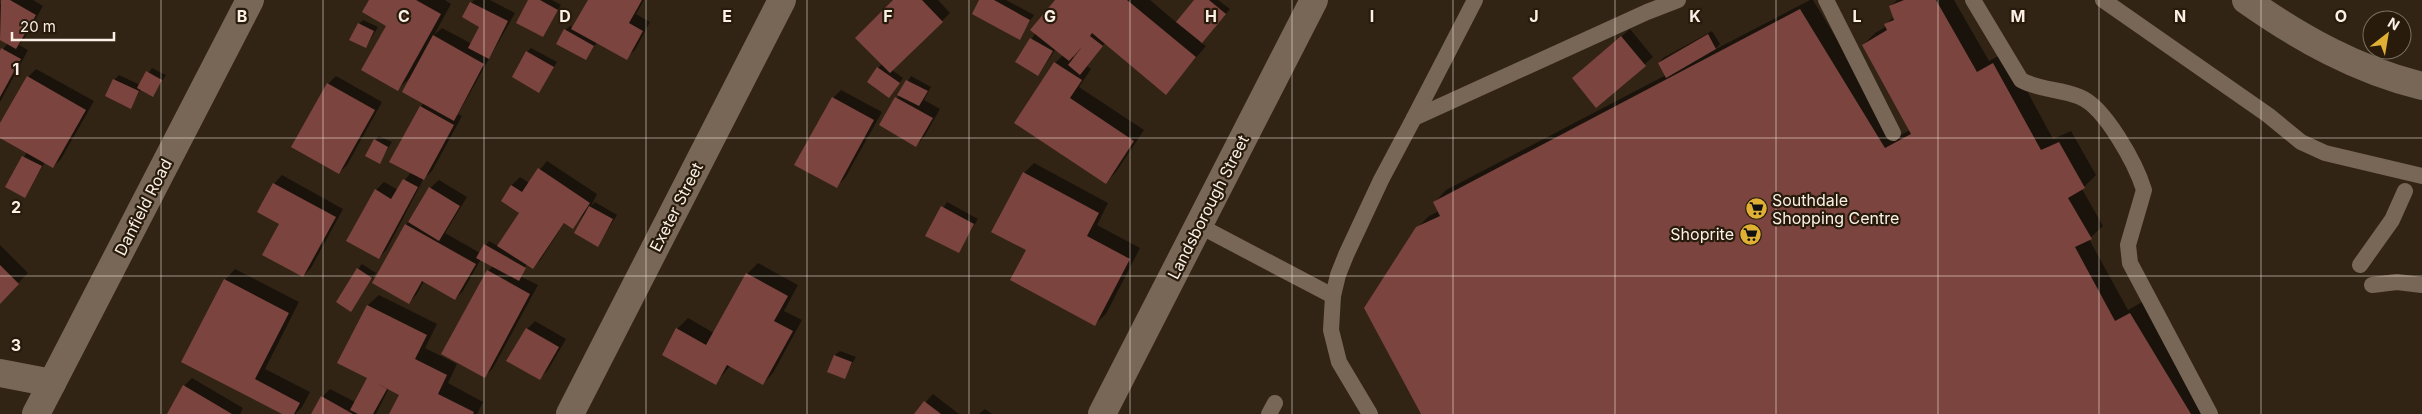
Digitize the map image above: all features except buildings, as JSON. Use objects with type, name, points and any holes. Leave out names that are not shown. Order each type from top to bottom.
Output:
[{"type":"street","name":"Danfield Road","points":[[36,414],[250,0]]},
{"type":"street","name":"Exeter Street","points":[[570,414],[782,0]]},
{"type":"street","name":"Landsborough Street","points":[[1102,414],[1314,0]]},
{"type":"street","points":[[2246,0],[2330,52],[2394,79],[2422,86]]},
{"type":"street","points":[[0,373],[52,383]]},
{"type":"lane","points":[[1370,414],[1339,362],[1332,330],[1333,296],[1338,275],[1381,180],[1475,0]]},
{"type":"lane","points":[[1414,118],[1620,24],[1678,0]]},
{"type":"lane","points":[[1826,0],[1893,133]]},
{"type":"lane","points":[[1973,0],[2021,80],[2082,98],[2094,105],[2110,125],[2144,190],[2129,240],[2127,252],[2130,263],[2210,414]]},
{"type":"lane","points":[[2103,0],[2268,116],[2301,142],[2325,153],[2422,176]]},
{"type":"lane","points":[[2360,265],[2392,220],[2405,191]]},
{"type":"lane","points":[[1198,225],[1333,296]]},
{"type":"lane","points":[[2372,285],[2397,282],[2422,285]]},
{"type":"place","name":"Southdale Shopping Centre","points":[[1756,209]]},
{"type":"place","name":"Shoprite","points":[[1750,234]]}]
